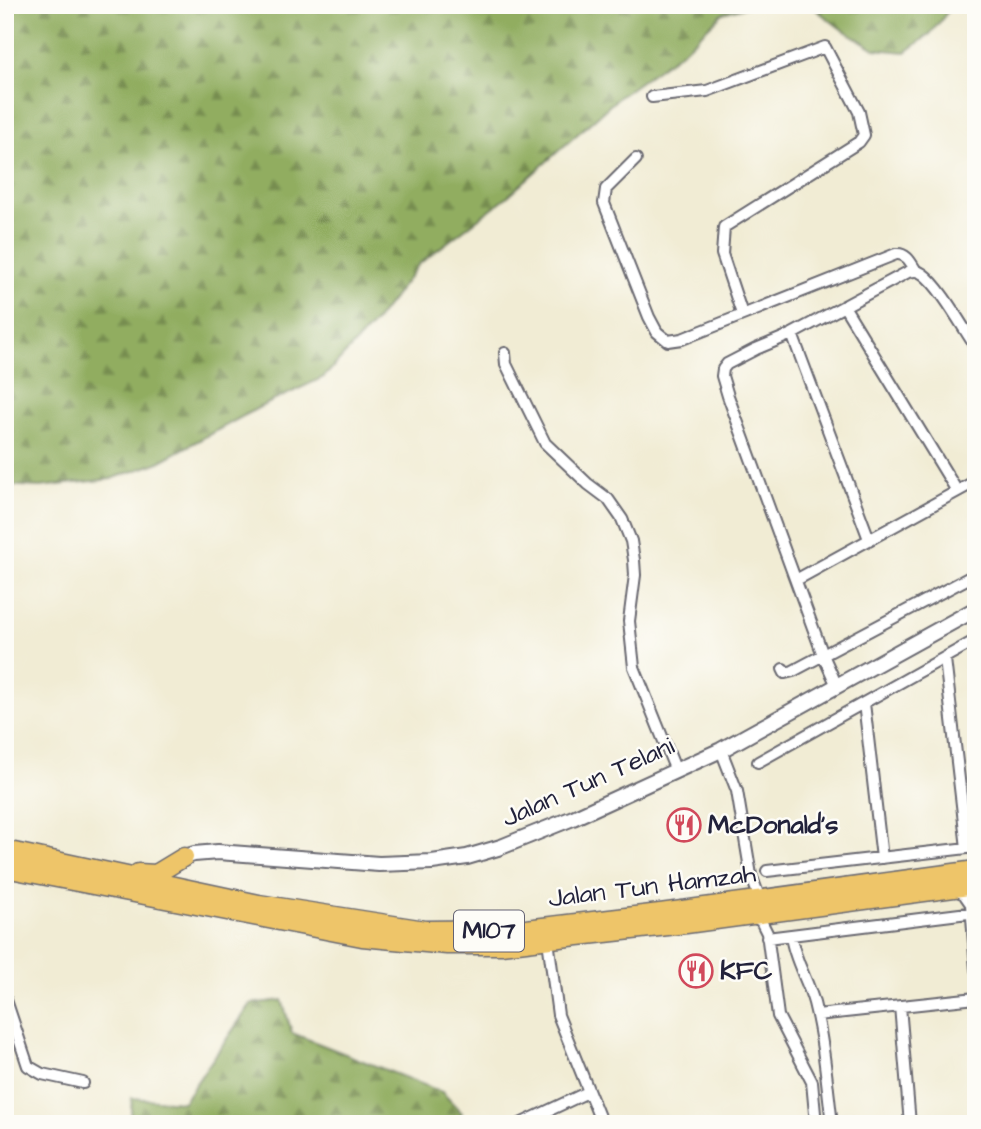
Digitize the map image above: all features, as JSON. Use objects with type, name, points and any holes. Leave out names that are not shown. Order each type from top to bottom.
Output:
[{"type":"main road","name":"Jalan Tun Hamzah","points":[[5,850],[259,904],[404,928],[494,931],[588,922],[976,870]]},
{"type":"main road","points":[[72,864],[148,875],[184,857]]},
{"type":"main road","points":[[184,857],[177,864],[175,871],[179,880],[259,904]]},
{"type":"main road","name":"Jalan Tun Hamzah","points":[[5,868],[396,942],[447,945],[501,945],[548,940],[976,885]]},
{"type":"street","points":[[652,97],[684,96],[708,91],[825,47],[859,112],[864,135],[859,142],[724,228],[722,254],[742,314]]},
{"type":"street","points":[[636,159],[606,189],[604,204],[657,332],[668,341],[674,341],[897,254],[906,256],[916,271]]},
{"type":"street","points":[[837,686],[823,655],[722,376],[723,369],[727,364],[756,349],[792,334],[908,272],[916,271],[922,272],[932,282],[976,347]]},
{"type":"street","points":[[844,306],[957,491]]},
{"type":"street","points":[[792,334],[869,539]]},
{"type":"street","points":[[505,353],[506,364],[545,443],[587,484],[608,499],[622,519],[631,541],[635,575],[629,621],[634,667],[676,771]]},
{"type":"street","points":[[796,580],[976,481]]},
{"type":"street","points":[[783,668],[787,674],[976,574]]},
{"type":"street","name":"Jalan Tun Telani","points":[[184,857],[218,852],[379,864],[432,862],[467,857],[537,833],[721,750],[976,609]]},
{"type":"street","points":[[758,762],[976,640]]},
{"type":"street","points":[[767,871],[971,848],[945,659]]},
{"type":"street","points":[[864,704],[883,858]]},
{"type":"street","points":[[721,750],[737,791],[751,875],[760,899]]},
{"type":"street","points":[[952,888],[964,894],[974,906],[976,970]]},
{"type":"street","points":[[767,936],[791,936],[974,906]]},
{"type":"street","points":[[767,936],[772,921],[782,911]]},
{"type":"street","points":[[750,915],[761,921],[767,936],[778,1016],[812,1082],[816,1124]]},
{"type":"street","points":[[791,936],[792,947],[811,991],[817,1015],[832,1124]]},
{"type":"street","points":[[548,940],[558,1016],[601,1124]]},
{"type":"street","points":[[5,998],[28,1066],[42,1074],[83,1083]]},
{"type":"street","points":[[817,1015],[976,998]]},
{"type":"street","points":[[900,1006],[910,1124]]},
{"type":"street","points":[[520,1124],[588,1092]]},
{"type":"green space","points":[[5,5],[752,5],[723,13],[684,50],[619,97],[508,196],[419,264],[375,322],[324,377],[258,408],[157,463],[111,479],[40,487],[5,485]]},
{"type":"green space","points":[[810,5],[953,5],[930,34],[906,52],[875,49],[840,28]]},
{"type":"green space","points":[[282,1000],[292,1033],[442,1092],[462,1113],[454,1124],[130,1124],[132,1098],[183,1102],[251,1004]]},
{"type":"place","name":"McDonald's","points":[[684,825]]},
{"type":"place","name":"KFC","points":[[696,971]]}]
